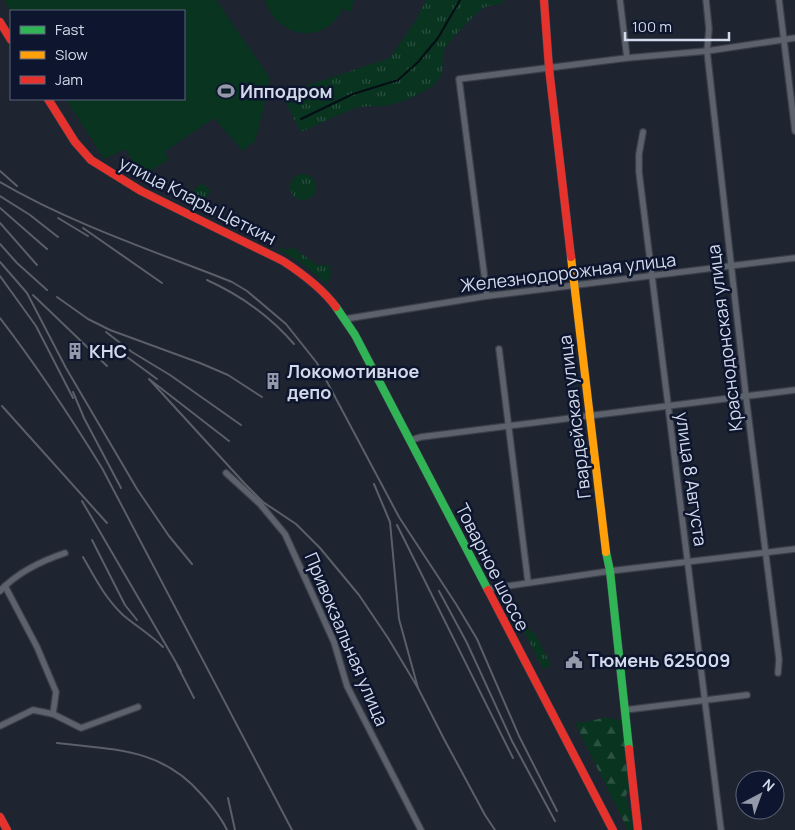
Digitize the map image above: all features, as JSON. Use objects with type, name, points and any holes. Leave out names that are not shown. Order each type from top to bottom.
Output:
[{"type":"street","name":"Гвардейская улица","points":[[544,0],[549,68],[573,285],[607,563],[610,571],[638,830]]},
{"type":"street","points":[[620,0],[627,58]]},
{"type":"street","name":"Краснодонская улица","points":[[706,0],[709,29],[706,51],[746,397],[779,659],[778,673]]},
{"type":"street","points":[[778,0],[795,131]]},
{"type":"street","points":[[0,22],[10,38]]},
{"type":"street","points":[[487,296],[459,79],[627,58],[706,51],[795,38]]},
{"type":"street","name":"улица Клары Цеткин","points":[[49,100],[75,142],[91,160],[141,191],[283,261],[304,274],[328,296],[345,319]]},
{"type":"street","name":"улица 8 Августа","points":[[643,132],[638,154],[639,172],[721,830]]},
{"type":"street","name":"Железнодорожная улица","points":[[345,319],[487,296],[795,258]]},
{"type":"street","name":"Товарное шоссе","points":[[345,319],[411,440],[613,830]]},
{"type":"street","points":[[500,348],[528,582]]},
{"type":"street","points":[[411,440],[421,437],[795,390]]},
{"type":"street","name":"Привокзальная улица","points":[[226,473],[260,504],[286,534],[334,642],[347,686],[421,830]]},
{"type":"street","points":[[488,589],[610,571],[795,549]]},
{"type":"street","points":[[0,591],[13,578],[51,558],[65,553]]},
{"type":"street","points":[[5,586],[37,647],[56,692],[53,714]]},
{"type":"street","points":[[625,710],[748,695]]},
{"type":"street","points":[[0,726],[33,710],[53,714],[81,728],[138,707]]},
{"type":"street","points":[[0,817],[7,830]]},
{"type":"green space","name":"Ипподром","points":[[4,0],[216,0],[270,78],[254,143],[250,144],[243,151],[214,118],[164,152],[169,159],[143,176],[125,149],[104,159],[67,100],[185,100],[185,10],[10,10]]},
{"type":"green space","points":[[265,0],[354,0],[351,12],[343,9],[335,20],[324,29],[305,33],[296,32],[280,23],[274,17]]},
{"type":"green space","points":[[426,0],[505,0],[499,4],[482,9],[454,37],[444,51],[440,78],[428,89],[389,105],[353,109],[301,132],[281,94],[390,58],[416,20]]},
{"type":"green space","points":[[303,174],[312,178],[316,187],[312,196],[303,200],[294,196],[290,187],[294,178]]},
{"type":"green space","points":[[201,183],[211,191],[195,208],[186,202],[186,199]]},
{"type":"green space","points":[[279,247],[287,250],[292,247],[317,265],[330,265],[331,275],[327,284],[300,262],[279,250]]},
{"type":"green space","points":[[520,611],[531,633],[534,632],[551,665],[543,669],[515,613]]},
{"type":"green space","points":[[606,717],[621,721],[632,783],[626,795],[628,807],[631,810],[633,830],[628,830],[575,723]]},
{"type":"waterway","points":[[301,119],[353,94],[398,80],[418,62],[438,38],[460,0]]},
{"type":"railway","points":[[0,171],[17,186]]},
{"type":"railway","points":[[0,182],[84,224],[232,282],[247,291],[286,324],[317,363],[399,517],[477,639],[519,736],[557,811]]},
{"type":"railway","points":[[0,196],[30,215],[58,237]]},
{"type":"railway","points":[[0,208],[47,249]]},
{"type":"railway","points":[[58,218],[88,236]]},
{"type":"railway","points":[[0,223],[37,265]]},
{"type":"railway","points":[[83,228],[162,283]]},
{"type":"railway","points":[[0,244],[17,263],[47,290]]},
{"type":"railway","points":[[0,262],[27,293],[66,368],[137,489],[169,536],[192,564]]},
{"type":"railway","points":[[0,276],[36,326],[73,398]]},
{"type":"railway","points":[[207,280],[231,292],[265,315],[294,344]]},
{"type":"railway","points":[[33,295],[107,366]]},
{"type":"railway","points":[[57,297],[88,319],[110,330],[228,375],[262,397]]},
{"type":"railway","points":[[0,318],[53,392],[102,468],[292,830]]},
{"type":"railway","points":[[106,332],[132,352],[170,375],[241,425]]},
{"type":"railway","points":[[123,354],[157,379]]},
{"type":"railway","points":[[229,441],[149,379],[263,502],[296,524],[320,548],[359,595],[418,688]]},
{"type":"railway","points":[[73,392],[84,418],[121,488]]},
{"type":"railway","points":[[2,406],[107,523]]},
{"type":"railway","points":[[374,484],[390,522],[399,619],[418,688],[485,815],[495,830]]},
{"type":"railway","points":[[82,501],[181,671]]},
{"type":"railway","points":[[397,525],[513,758]]},
{"type":"railway","points":[[92,540],[125,605],[137,620]]},
{"type":"railway","points":[[83,557],[111,602],[123,615],[163,647]]},
{"type":"railway","points":[[439,591],[467,643],[512,741],[555,821]]},
{"type":"railway","points":[[177,665],[194,698]]},
{"type":"railway","points":[[57,743],[118,750],[154,760],[171,768],[202,795],[216,812],[227,830]]},
{"type":"railway","points":[[228,798],[235,830]]},
{"type":"traffic: fast","points":[[336,307],[355,335],[488,590]]},
{"type":"traffic: fast","points":[[606,552],[610,571],[629,749]]},
{"type":"traffic: slow","points":[[571,257],[606,552]]},
{"type":"traffic: jam","points":[[544,0],[549,68],[571,257]]},
{"type":"traffic: jam","points":[[0,22],[10,38]]},
{"type":"traffic: jam","points":[[49,100],[75,142],[91,160],[141,191],[283,261],[312,282],[336,307]]},
{"type":"traffic: jam","points":[[488,590],[613,830]]},
{"type":"traffic: jam","points":[[629,749],[638,830]]},
{"type":"traffic: jam","points":[[0,817],[7,830]]},
{"type":"place","name":"Ипподром","points":[[226,91]]},
{"type":"place","name":"КНС","points":[[75,351]]},
{"type":"place","name":"Локомотивное депо","points":[[273,381]]},
{"type":"place","name":"Тюмень 625009","points":[[574,660]]}]
